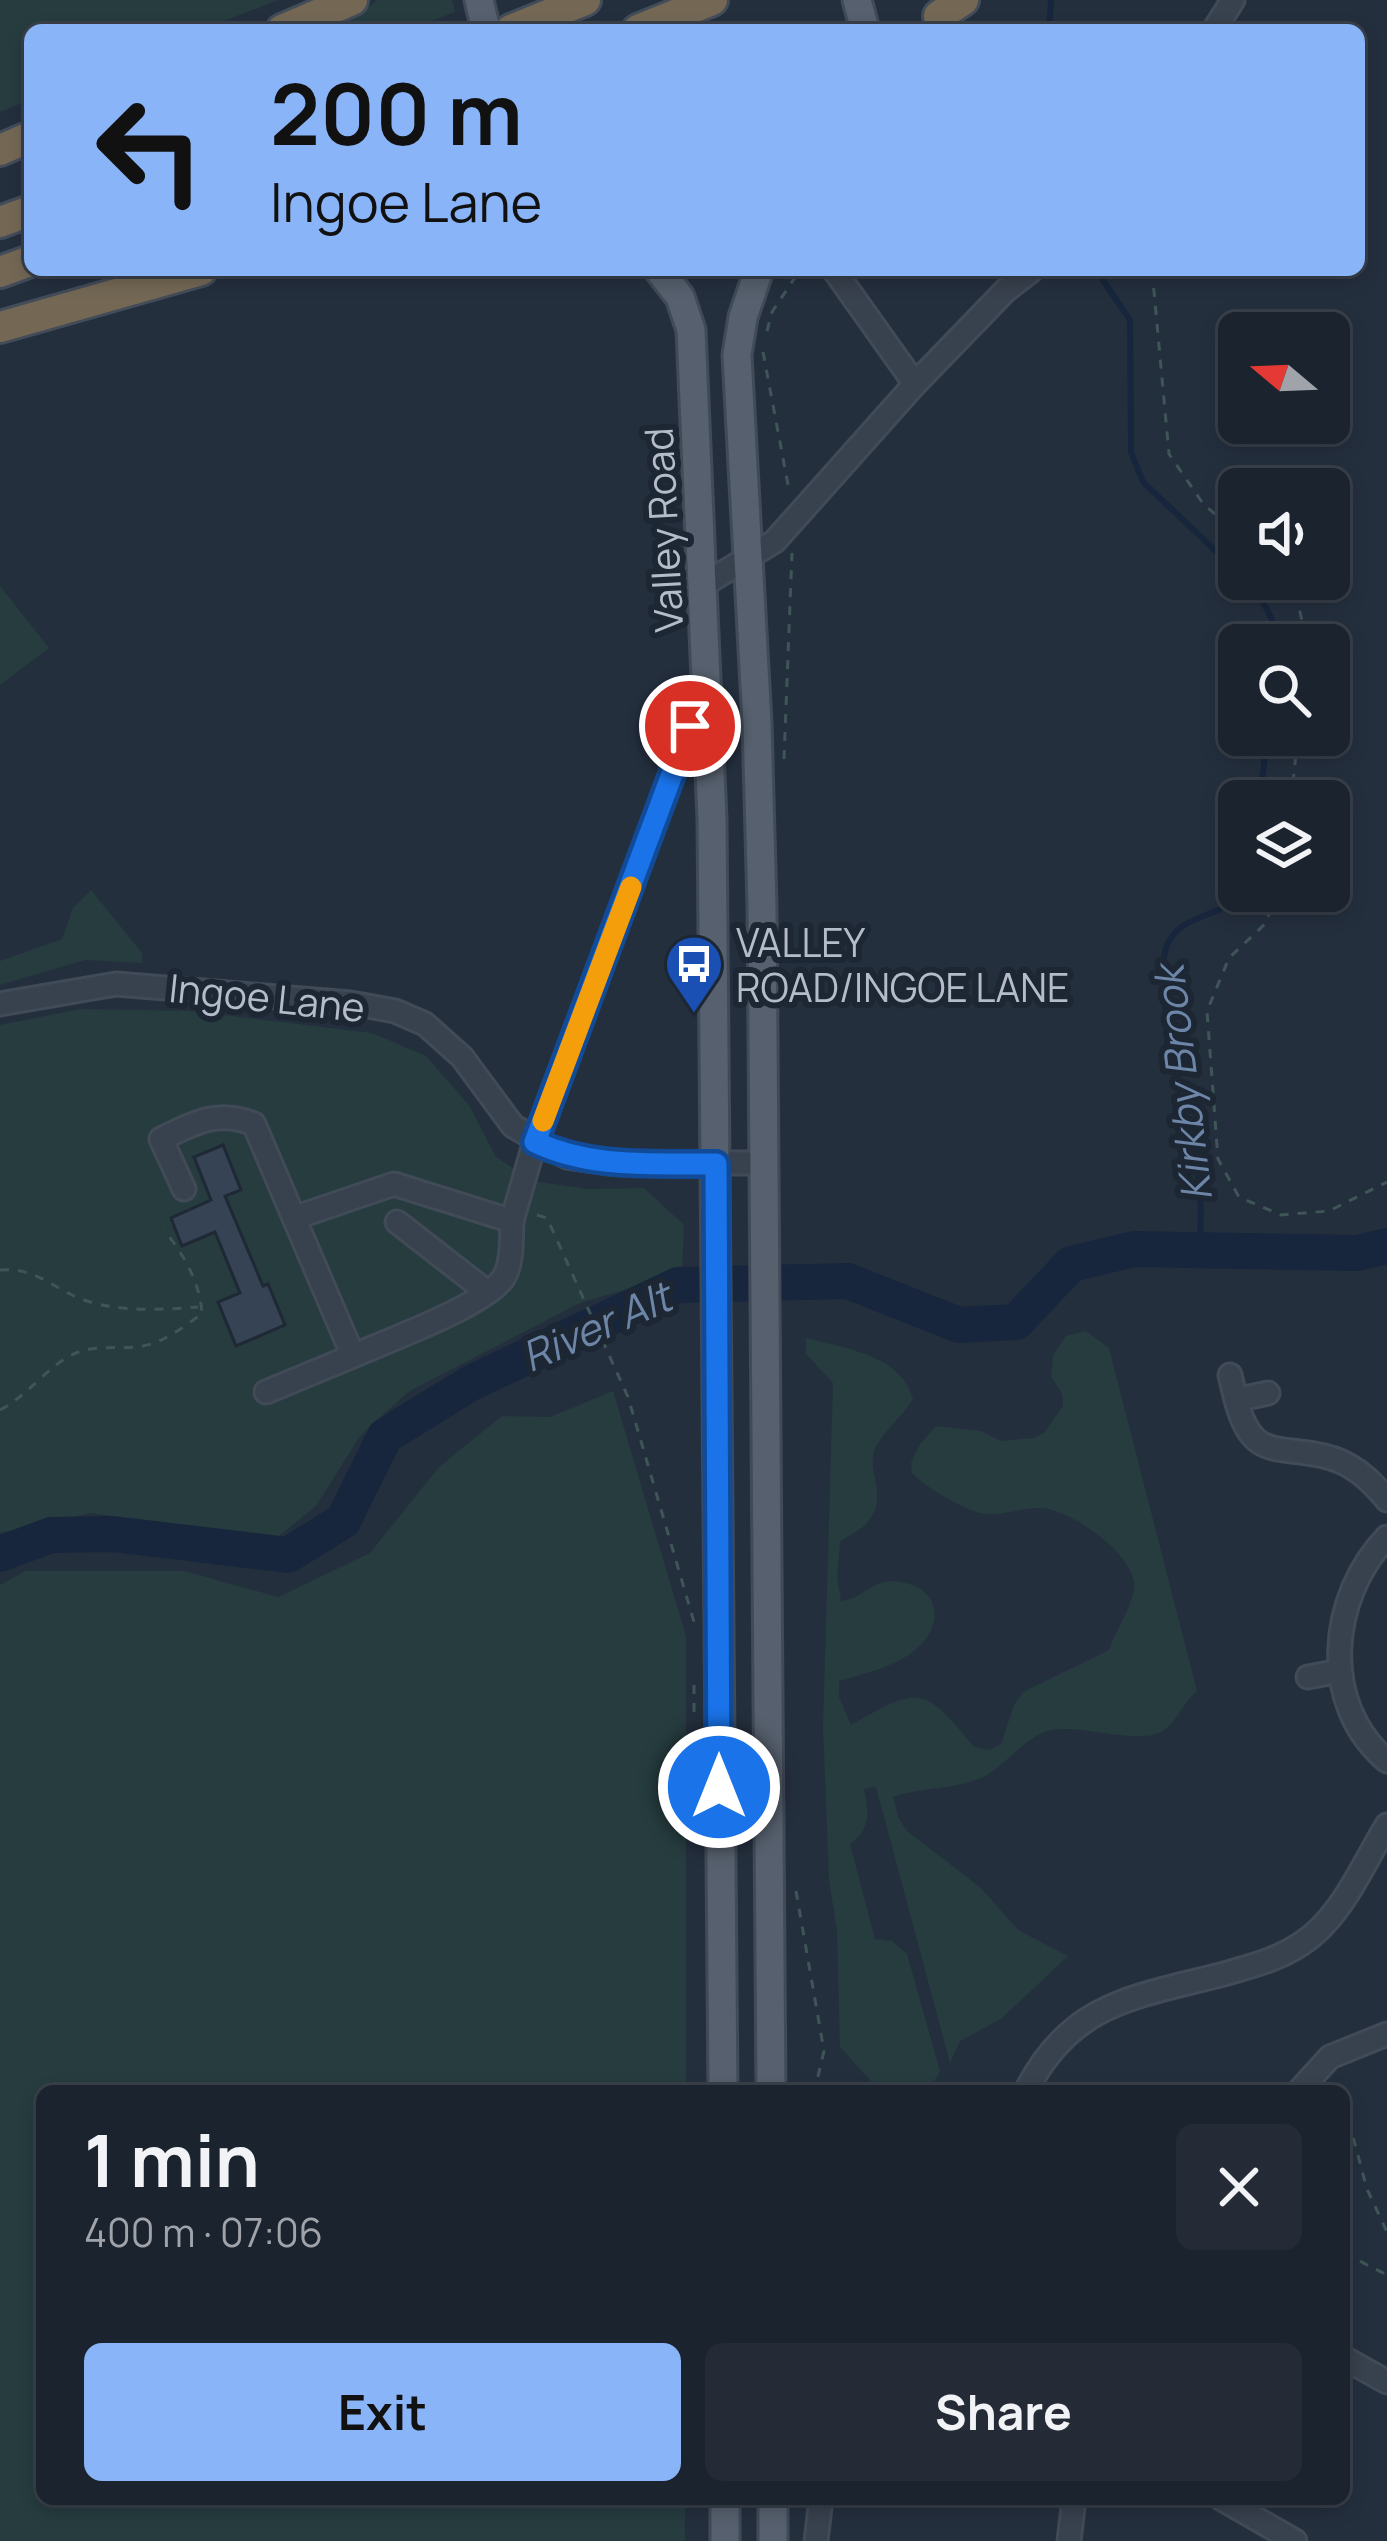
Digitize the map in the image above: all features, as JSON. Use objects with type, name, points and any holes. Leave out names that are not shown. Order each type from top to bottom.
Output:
[{"type":"highway","points":[[296,24],[352,0]]},
{"type":"highway","points":[[527,24],[585,0]]},
{"type":"highway","points":[[653,24],[712,0]]},
{"type":"highway","points":[[0,327],[179,276]]},
{"type":"main road","name":"Valley Road","points":[[664,276],[680,297],[691,330],[705,584],[712,819],[723,2085]]},
{"type":"main road","points":[[757,276],[737,355],[762,907],[771,2085]]},
{"type":"main road","points":[[725,2505],[725,2541]]},
{"type":"main road","points":[[773,2505],[773,2541]]},
{"type":"street","points":[[837,276],[915,384]]},
{"type":"street","points":[[705,584],[776,541],[1003,280]]},
{"type":"street","points":[[266,1392],[488,1292],[507,1273],[514,1214],[535,1142],[690,726]]},
{"type":"street","name":"Ingoe Lane","points":[[0,1004],[116,984],[351,1003],[395,1011],[425,1024],[462,1058],[513,1126],[567,1157],[610,1163],[764,1163]]},
{"type":"street","points":[[184,1189],[161,1139],[221,1115],[254,1124],[353,1356]]},
{"type":"street","points":[[295,1217],[394,1184],[514,1214]]},
{"type":"street","points":[[397,1222],[488,1292]]},
{"type":"street","points":[[1229,1375],[1245,1428],[1259,1444],[1337,1460],[1362,1474],[1387,1500]]},
{"type":"street","points":[[1236,1400],[1268,1393]]},
{"type":"street","points":[[1387,1537],[1350,1595],[1339,1645],[1351,1713],[1387,1761]]},
{"type":"street","points":[[1308,1677],[1340,1671]]},
{"type":"street","points":[[1029,2085],[1048,2051],[1088,2017],[1120,2002],[1265,1963],[1305,1943],[1330,1917],[1387,1825]]},
{"type":"street","points":[[1304,2085],[1330,2056],[1387,2034]]},
{"type":"street","points":[[1350,2361],[1387,2382]]},
{"type":"street","points":[[816,2541],[820,2505]]},
{"type":"street","points":[[1069,2541],[1073,2505]]},
{"type":"street","points":[[1232,2505],[1295,2541]]},
{"type":"path","points":[[1153,276],[1169,454],[1204,505],[1218,516]]},
{"type":"path","points":[[1269,912],[1266,923],[1229,958],[1208,1011],[1217,1159],[1239,1198],[1281,1215],[1329,1211],[1387,1181]]},
{"type":"path","points":[[514,1214],[547,1218],[628,1397],[697,1631]]},
{"type":"path","points":[[0,1410],[22,1399],[72,1354],[143,1346],[202,1314],[193,1276],[164,1230]]},
{"type":"path","points":[[0,1270],[11,1268],[50,1279],[73,1295],[108,1304],[159,1310],[198,1307]]},
{"type":"path","points":[[694,1670],[694,1737]]},
{"type":"path","points":[[793,1873],[824,2051],[815,2085]]},
{"type":"path","points":[[1350,2125],[1367,2189],[1387,2232]]},
{"type":"path","points":[[1350,2256],[1387,2276]]},
{"type":"green space","points":[[0,0],[278,0],[216,24],[24,24],[24,102],[0,112]]},
{"type":"green space","points":[[377,0],[452,0],[455,12],[424,24],[338,24]]},
{"type":"green space","points":[[0,586],[49,648],[0,685]]},
{"type":"green space","points":[[91,890],[142,953],[142,963],[85,960],[0,985],[0,961],[62,939],[73,908]]},
{"type":"green space","points":[[80,1009],[191,1011],[372,1033],[426,1056],[469,1105],[496,1157],[533,1181],[588,1189],[644,1188],[684,1225],[682,1273],[580,1303],[408,1392],[360,1436],[316,1506],[274,1540],[91,1513],[0,1533],[0,1025]]},
{"type":"green space","points":[[1086,1331],[1109,1348],[1197,1691],[1158,1733],[1131,1736],[1052,1730],[983,1777],[893,1797],[907,1831],[981,1888],[1018,1930],[1068,1956],[1001,2019],[960,2041],[950,2063],[876,1787],[864,1789],[867,1820],[850,1844],[875,1939],[892,1941],[907,1954],[940,2071],[935,2081],[922,2085],[875,2085],[840,2047],[823,1726],[833,1383],[806,1354],[806,1338],[884,1363],[907,1384],[913,1399],[873,1453],[875,1509],[864,1526],[840,1542],[837,1577],[841,1601],[891,1581],[915,1586],[932,1602],[933,1623],[921,1645],[902,1659],[839,1681],[839,1697],[851,1725],[892,1703],[919,1698],[943,1712],[974,1747],[990,1750],[1001,1744],[1023,1692],[1109,1650],[1133,1596],[1133,1577],[1115,1550],[1069,1517],[1042,1508],[976,1512],[926,1485],[912,1473],[911,1463],[936,1426],[981,1431],[1001,1441],[1044,1433],[1063,1406],[1051,1376],[1053,1355],[1066,1336]]},
{"type":"green space","points":[[613,1391],[686,1636],[686,2085],[36,2085],[36,2505],[685,2505],[685,2541],[0,2541],[0,1585],[25,1571],[184,1571],[278,1597],[370,1553],[439,1467],[502,1416],[550,1417]]},
{"type":"building","points":[[223,1145],[241,1190],[225,1196],[285,1325],[236,1346],[218,1302],[240,1293],[215,1232],[182,1246],[171,1218],[211,1200],[194,1157]]},
{"type":"waterway","name":"Kirkby Brook","points":[[1049,24],[1051,1]]},
{"type":"waterway","name":"Kirkby Brook","points":[[1100,276],[1130,320],[1131,452],[1143,482],[1218,553]]},
{"type":"waterway","name":"Kirkby Brook","points":[[1261,600],[1273,624]]},
{"type":"waterway","name":"Kirkby Brook","points":[[1262,780],[1265,756]]},
{"type":"waterway","name":"Kirkby Brook","points":[[1199,1248],[1199,1183],[1168,1022],[1164,962],[1175,933],[1218,910]]},
{"type":"waterway","name":"River Alt","points":[[0,1554],[51,1535],[113,1534],[288,1555],[343,1521],[385,1436],[471,1383],[678,1285],[848,1281],[959,1325],[1016,1322],[1071,1264],[1134,1249],[1357,1253],[1387,1246]]},
{"type":"slow traffic","points":[[543,1121],[631,887]]},
{"type":"place","name":"VALLEY ROAD/INGOE LANE","points":[[694,1015]]},
{"type":"route","points":[[690,726],[535,1142],[567,1157],[610,1163],[716,1164],[719,1787]]}]
